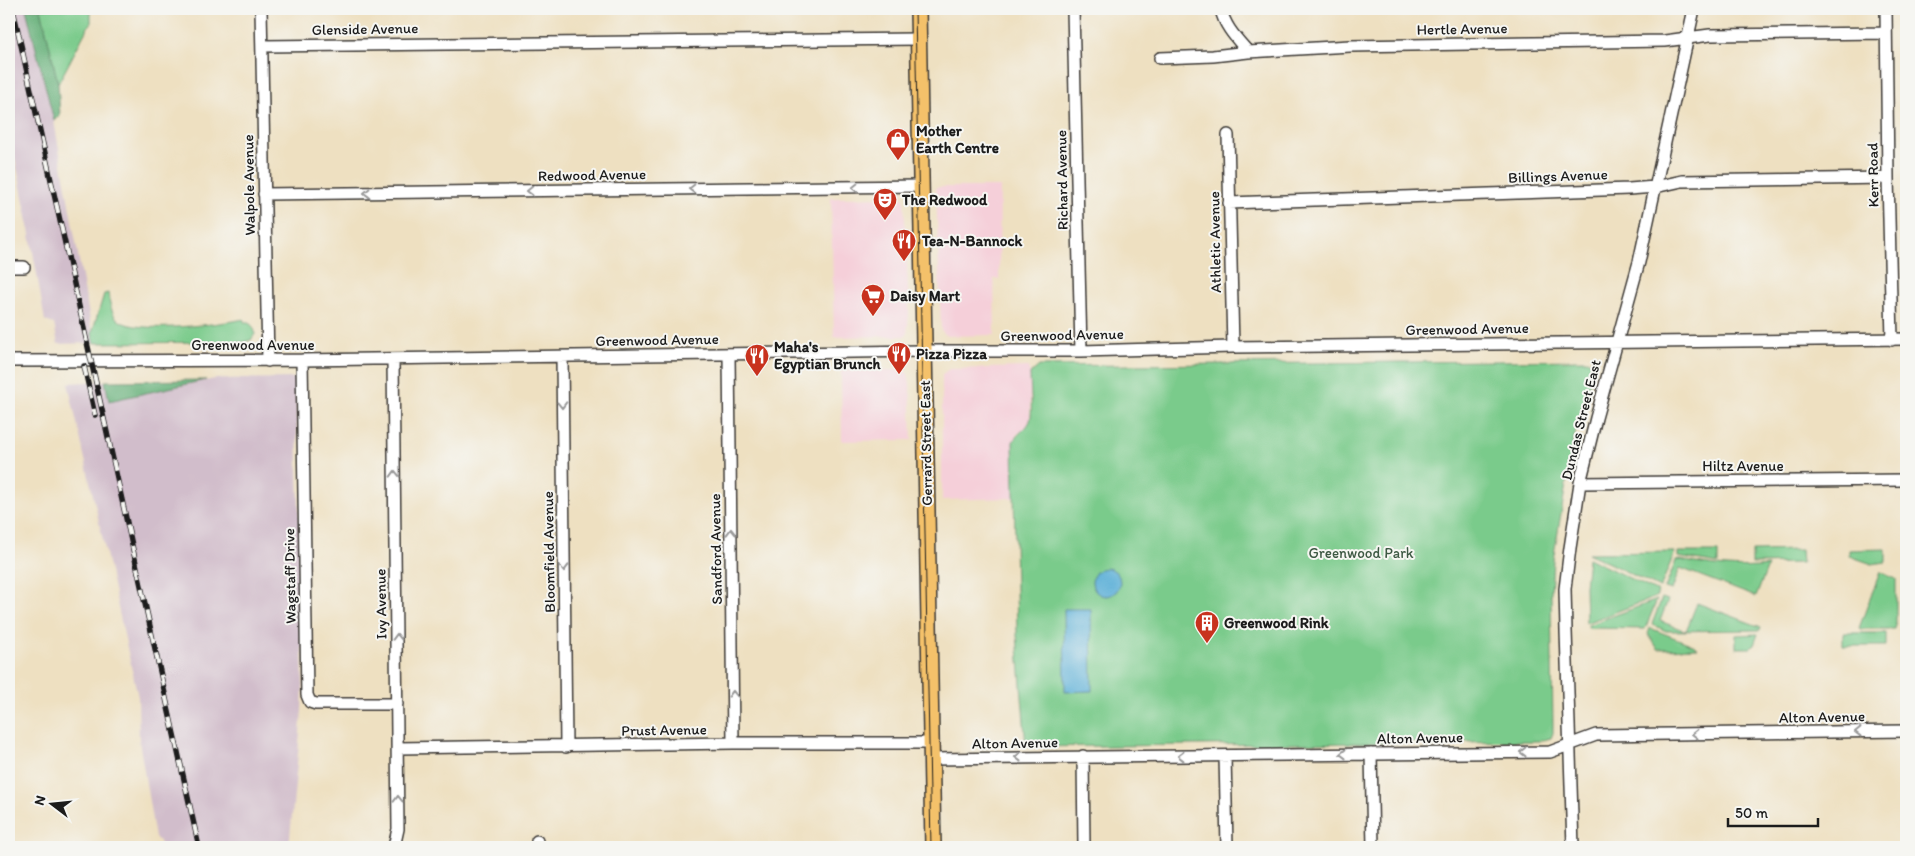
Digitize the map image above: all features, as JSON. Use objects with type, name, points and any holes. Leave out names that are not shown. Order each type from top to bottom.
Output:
[{"type":"main road","name":"Gerrard Street East","points":[[918,9],[933,847]]},
{"type":"street","name":"Walpole Avenue","points":[[261,9],[268,361]]},
{"type":"street","name":"Richard Avenue","points":[[1073,9],[1081,351]]},
{"type":"street","points":[[1222,9],[1222,15],[1232,32],[1248,52]]},
{"type":"street","name":"Dundas Street East","points":[[1573,847],[1565,590],[1570,548],[1580,483],[1639,262],[1694,9]]},
{"type":"street","name":"Kerr Road","points":[[1886,9],[1892,340]]},
{"type":"street","name":"Hertle Avenue","points":[[1160,58],[1350,46],[1665,41],[1710,35],[1886,33]]},
{"type":"street","name":"Glenside Avenue","points":[[263,46],[918,39]]},
{"type":"street","name":"Athletic Avenue","points":[[1228,135],[1233,347]]},
{"type":"street","name":"Billings Avenue","points":[[1229,203],[1655,187],[1682,181],[1888,178]]},
{"type":"street","name":"Redwood Avenue","points":[[264,194],[921,186]]},
{"type":"street","points":[[9,267],[24,267]]},
{"type":"street","name":"Greenwood Avenue","points":[[9,361],[268,361],[924,351],[1081,351],[1233,347],[1906,340]]},
{"type":"street","name":"Sandford Avenue","points":[[729,354],[733,743]]},
{"type":"street","name":"Bloomfield Avenue","points":[[562,357],[566,747]]},
{"type":"street","name":"Ivy Avenue","points":[[393,359],[398,704],[398,829],[394,847]]},
{"type":"street","name":"Wagstaff Drive","points":[[302,360],[307,696],[310,702],[316,704],[398,704]]},
{"type":"street","name":"Hiltz Avenue","points":[[1580,483],[1906,480]]},
{"type":"street","name":"Alton Avenue","points":[[932,759],[1550,752],[1570,743],[1596,735],[1906,731]]},
{"type":"street","name":"Prust Avenue","points":[[398,748],[566,747],[733,743],[932,743]]},
{"type":"street","points":[[1371,754],[1373,847]]},
{"type":"street","points":[[1083,756],[1084,847]]},
{"type":"street","points":[[1225,756],[1227,847]]},
{"type":"shaded area","points":[[9,9],[26,9],[54,121],[94,343],[58,344],[54,324],[45,321],[9,128]]},
{"type":"shaded area","points":[[936,187],[1000,187],[999,279],[994,279],[995,335],[947,336],[941,330]]},
{"type":"shaded area","points":[[900,197],[904,199],[909,313],[907,334],[904,336],[834,337],[831,198]]},
{"type":"shaded area","points":[[1028,367],[1030,374],[1030,420],[1025,429],[1017,434],[1013,442],[1014,498],[942,500],[942,375],[949,369]]},
{"type":"shaded area","points":[[903,370],[908,374],[910,384],[912,440],[842,441],[841,371]]},
{"type":"shaded area","points":[[296,378],[303,687],[289,847],[161,847],[160,841],[155,838],[139,740],[138,697],[68,383],[105,381],[109,400],[215,379]]},
{"type":"green space","points":[[26,9],[41,9],[58,84],[60,115],[54,121]]},
{"type":"green space","points":[[41,9],[91,9],[91,24],[58,84]]},
{"type":"green space","points":[[108,293],[115,316],[120,321],[129,325],[180,327],[244,319],[244,322],[251,324],[255,334],[251,340],[244,342],[94,343],[92,333],[104,294]]},
{"type":"green space","name":"Greenwood Park","points":[[1587,360],[1594,364],[1594,369],[1574,438],[1553,560],[1551,593],[1553,733],[1551,738],[1539,741],[1026,747],[1017,635],[1013,442],[1030,421],[1030,374],[1039,366]]},
{"type":"green space","points":[[206,380],[109,401],[105,381]]},
{"type":"green space","points":[[1886,549],[1886,562],[1872,564],[1849,556],[1849,550]]},
{"type":"green space","points":[[1801,550],[1802,563],[1752,564],[1752,551]]},
{"type":"green space","points":[[1675,552],[1660,588],[1588,553]]},
{"type":"green space","points":[[1678,552],[1718,552],[1718,564],[1678,557]]},
{"type":"green space","points":[[1588,558],[1658,592],[1656,597],[1586,623],[1585,586]]},
{"type":"green space","points":[[1676,561],[1724,567],[1768,566],[1756,597],[1680,568],[1672,590],[1665,588]]},
{"type":"green space","points":[[1880,572],[1896,579],[1896,622],[1894,629],[1861,629],[1859,628]]},
{"type":"green space","points":[[1662,598],[1668,600],[1660,621],[1685,631],[1666,631],[1652,624]]},
{"type":"green space","points":[[1657,600],[1645,629],[1588,628],[1588,625]]},
{"type":"green space","points":[[1697,603],[1761,627],[1760,630],[1686,631]]},
{"type":"green space","points":[[1650,628],[1698,648],[1658,649],[1648,634]]},
{"type":"green space","points":[[1843,633],[1886,633],[1886,646],[1843,646]]},
{"type":"green space","points":[[1758,634],[1751,648],[1736,648],[1736,635]]},
{"type":"water","points":[[1106,568],[1116,572],[1120,582],[1116,592],[1106,596],[1096,592],[1092,582],[1096,572]]},
{"type":"water","points":[[1064,609],[1091,609],[1092,691],[1065,692]]},
{"type":"tram line","points":[[915,9],[931,847]]},
{"type":"railway","points":[[13,9],[199,847]]},
{"type":"railway","points":[[84,366],[95,415]]},
{"type":"place","name":"Mother Earth Centre","points":[[898,161]]},
{"type":"place","name":"The Redwood","points":[[885,221]]},
{"type":"place","name":"Tea-N-Bannock","points":[[904,262]]},
{"type":"place","name":"Daisy Mart","points":[[873,317]]},
{"type":"place","name":"Pizza Pizza","points":[[899,375]]},
{"type":"place","name":"Maha's Egyptian Brunch","points":[[757,377]]},
{"type":"place","name":"Greenwood Rink","points":[[1207,644]]}]
